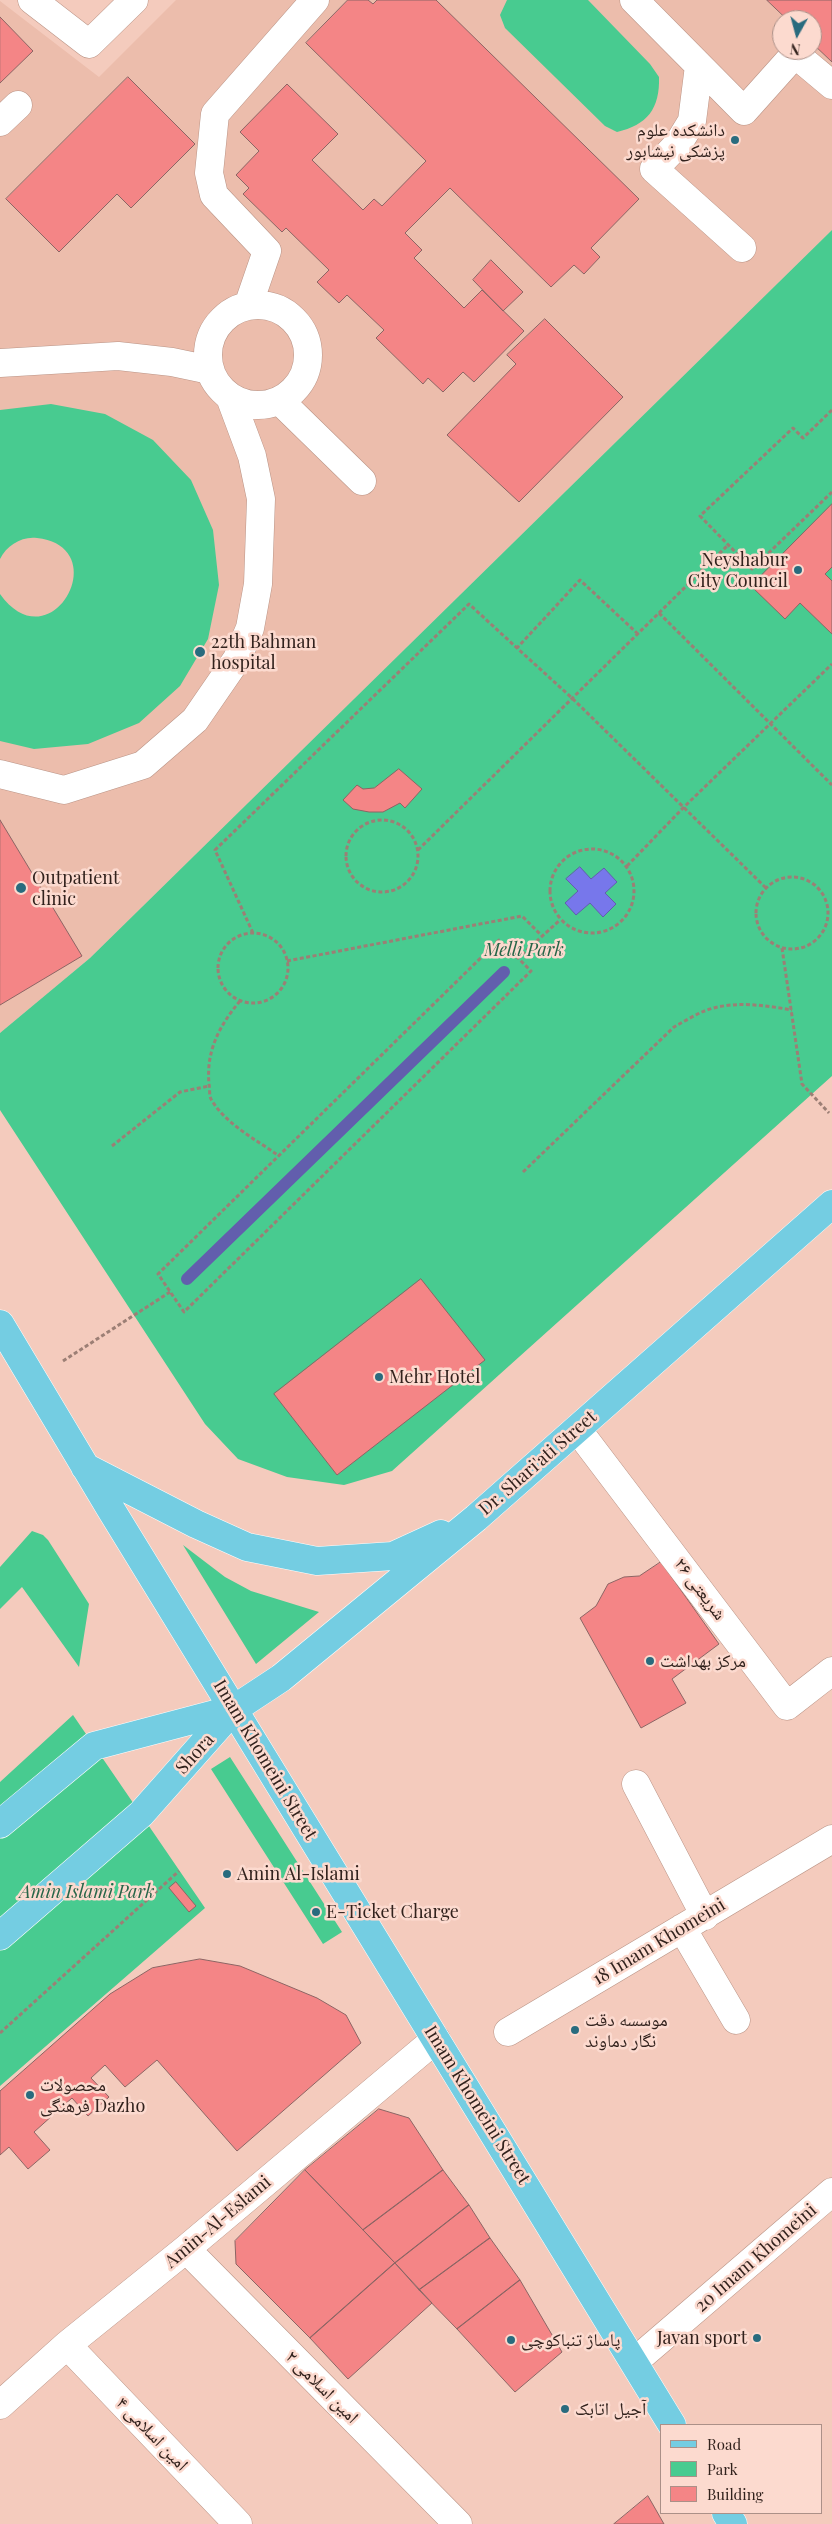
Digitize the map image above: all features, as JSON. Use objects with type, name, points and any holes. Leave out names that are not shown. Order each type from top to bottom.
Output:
[{"type":"main road","name":"Dr. Shari'ati Street","points":[[234,1709],[281,1678],[476,1518],[832,1204]]},
{"type":"main road","name":"Imam Khomeini Street","points":[[0,1324],[85,1467],[671,2424]]},
{"type":"main road","points":[[85,1467],[196,1524],[247,1547],[317,1562],[393,1556],[476,1518]]},
{"type":"main road","name":"Shora","points":[[0,1824],[94,1746],[234,1709]]},
{"type":"main road","name":"Shora","points":[[0,1936],[141,1814],[234,1709]]},
{"type":"street","points":[[32,0],[89,44],[134,0]]},
{"type":"street","points":[[248,306],[267,251],[214,195],[209,173],[215,114],[315,0]]},
{"type":"street","points":[[634,0],[744,111],[795,54],[832,85]]},
{"type":"street","points":[[699,66],[692,121],[678,144],[654,169],[742,248]]},
{"type":"street","points":[[265,305],[280,310],[294,319],[303,332],[308,347],[308,364],[303,379],[293,391],[280,401],[263,405],[246,404],[230,397],[218,386],[210,370],[207,354],[210,337],[219,322],[232,312],[248,306],[265,305]]},
{"type":"street","points":[[0,362],[118,356],[172,362],[210,370]]},
{"type":"street","points":[[0,774],[64,790],[143,765],[195,720],[237,659],[250,628],[258,584],[260,499],[252,456],[230,397]]},
{"type":"street","points":[[280,401],[362,481]]},
{"type":"street","name":"شریعتی ۲۶","points":[[577,1429],[787,1706],[832,1671]]},
{"type":"street","points":[[636,1784],[736,2020]]},
{"type":"street","name":"18 Imam Khomeini","points":[[508,2032],[822,1845]]},
{"type":"street","name":"Amin-Al-Eslami","points":[[0,2405],[67,2345],[186,2250],[436,2039]]},
{"type":"street","name":"20 Imam Khomeini","points":[[634,2362],[832,2192]]},
{"type":"street","name":"امین اسلامی ۲","points":[[186,2250],[458,2524]]},
{"type":"street","name":"امین اسلامی ۴","points":[[67,2345],[238,2524]]},
{"type":"path","points":[[832,410],[803,438],[793,428],[700,516],[752,569],[832,492]]},
{"type":"path","points":[[418,850],[414,838],[406,828],[395,822],[383,820],[371,822],[360,827],[351,837],[346,848],[346,860],[349,871],[364,888],[375,892],[387,892],[408,882],[418,861],[418,850],[728,545]]},
{"type":"path","points":[[517,648],[580,580],[638,634]]},
{"type":"path","points":[[253,933],[215,850],[469,604],[572,698],[766,888]]},
{"type":"path","points":[[659,612],[832,785]]},
{"type":"path","points":[[627,866],[684,807],[832,664]]},
{"type":"path","points":[[591,848],[611,853],[627,866],[633,879],[632,907],[624,919],[613,928],[600,933],[585,933],[572,928],[560,920],[553,908],[549,895],[553,874],[564,857],[577,851],[591,848]]},
{"type":"path","points":[[785,877],[801,878],[816,886],[830,904],[825,929],[818,939],[801,948],[782,948],[771,943],[762,934],[757,922],[756,909],[759,898],[774,881],[785,877]]},
{"type":"path","points":[[287,961],[522,916],[542,936]]},
{"type":"path","points":[[518,958],[560,920]]},
{"type":"path","points":[[253,933],[271,938],[280,945],[287,961],[287,978],[281,989],[273,997],[263,1002],[251,1003],[230,995],[222,986],[218,965],[227,944],[236,937],[253,933]]},
{"type":"path","points":[[499,940],[518,958],[531,972],[184,1312],[158,1274],[499,940]]},
{"type":"path","points":[[782,948],[802,1084],[830,1113]]},
{"type":"path","points":[[240,1000],[224,1020],[212,1046],[208,1068],[210,1098],[226,1117],[279,1156]]},
{"type":"path","points":[[523,1172],[674,1027],[702,1011],[728,1005],[767,1006],[792,1010]]},
{"type":"path","points":[[112,1146],[180,1092],[209,1086]]},
{"type":"path","points":[[34,1380],[170,1292]]},
{"type":"path","points":[[0,2033],[179,1871]]},
{"type":"shaded area","name":"22th Bahman hospital","points":[[176,0],[832,0],[832,230],[90,958],[0,1033],[0,1],[99,77]]},
{"type":"shaded area","points":[[580,867],[591,879],[604,868],[617,882],[605,893],[616,904],[603,917],[590,903],[576,915],[565,903],[578,891],[566,879]]},
{"type":"green space","points":[[507,0],[588,0],[650,64],[659,77],[657,98],[650,114],[636,125],[617,132],[605,126],[505,28],[500,15]]},
{"type":"green space","name":"Melli Park","points":[[832,230],[832,1076],[392,1471],[344,1485],[287,1477],[238,1459],[205,1424],[0,1110],[0,1033],[90,958]]},
{"type":"green space","points":[[51,404],[105,414],[153,440],[191,480],[213,530],[219,585],[208,639],[180,686],[139,723],[88,744],[34,749],[0,741],[0,594],[19,612],[38,616],[55,610],[67,596],[73,578],[72,561],[60,546],[37,538],[26,538],[16,542],[0,559],[0,410]]},
{"type":"green space","points":[[32,1531],[43,1535],[48,1540],[89,1604],[79,1667],[22,1587],[0,1609],[0,1567]]},
{"type":"green space","points":[[183,1545],[225,1577],[251,1591],[319,1612],[256,1664]]},
{"type":"green space","name":"Amin Islami Park","points":[[73,1715],[205,1908],[0,2086],[0,1782]]},
{"type":"green space","points":[[230,1757],[342,1932],[323,1944],[211,1769]]},
{"type":"building","points":[[348,0],[368,0],[373,4],[377,0],[436,0],[639,199],[591,248],[600,257],[584,274],[574,265],[551,287],[450,188],[405,233],[422,250],[414,258],[464,308],[482,290],[524,331],[474,382],[463,372],[443,392],[428,378],[423,384],[376,338],[384,330],[347,295],[339,303],[317,282],[329,270],[286,228],[282,232],[243,194],[249,188],[236,175],[259,151],[240,132],[287,84],[338,134],[312,160],[363,210],[374,199],[382,206],[426,161],[306,43]]},
{"type":"building","points":[[767,0],[832,0],[832,62],[822,52],[822,10],[778,10]]},
{"type":"building","points":[[0,17],[33,51],[0,83]]},
{"type":"building","points":[[128,77],[195,144],[131,208],[117,194],[59,252],[6,199]]},
{"type":"building","points":[[491,260],[523,292],[503,311],[473,280]]},
{"type":"building","points":[[545,319],[623,397],[519,502],[447,435],[516,364],[507,355]]},
{"type":"building","name":"Neyshabur City Council","points":[[832,504],[832,567],[825,574],[832,581],[832,634],[800,603],[785,619],[751,586]]},
{"type":"building","points":[[399,769],[422,789],[405,808],[400,803],[383,812],[369,812],[353,809],[343,800],[357,785],[363,789],[374,788]]},
{"type":"building","name":"Outpatient clinic","points":[[0,820],[82,956],[0,1005]]},
{"type":"building","name":"Mehr Hotel","points":[[421,1279],[485,1360],[337,1475],[274,1394]]},
{"type":"building","name":"مرکز بهداشت","points":[[661,1562],[719,1644],[672,1679],[686,1703],[641,1728],[580,1618],[596,1606],[608,1584],[624,1577],[639,1576]]},
{"type":"building","points":[[176,1882],[196,1906],[189,1912],[169,1888]]},
{"type":"building","points":[[200,1959],[240,1966],[317,1998],[346,2015],[361,2043],[237,2151],[157,2060],[125,2087],[105,2065],[91,2078],[109,2097],[88,2116],[72,2098],[34,2132],[50,2150],[28,2169],[9,2147],[0,2155],[0,2091],[110,1994],[152,1968]]},
{"type":"building","points":[[379,2109],[409,2118],[443,2170],[363,2230],[305,2170]]},
{"type":"building","points":[[305,2170],[395,2263],[310,2338],[236,2264],[235,2241]]},
{"type":"building","points":[[443,2170],[469,2205],[395,2263],[363,2230]]},
{"type":"building","points":[[469,2205],[490,2238],[419,2290],[395,2263]]},
{"type":"building","points":[[490,2238],[520,2280],[457,2329],[419,2290]]},
{"type":"building","points":[[395,2263],[432,2303],[348,2379],[310,2338]]},
{"type":"building","name":"پاساژ تنباکوچی","points":[[520,2280],[562,2352],[515,2392],[457,2329]]},
{"type":"building","points":[[648,2496],[664,2524],[614,2524]]},
{"type":"waterway","points":[[187,1279],[504,972]]},
{"type":"place","name":"دانشکده علوم پزشکی نیشابور","points":[[735,140]]},
{"type":"place","name":"Neyshabur City Council","points":[[798,570]]},
{"type":"place","name":"22th Bahman hospital","points":[[200,652]]},
{"type":"place","name":"Outpatient clinic","points":[[21,888]]},
{"type":"place","name":"Mehr Hotel","points":[[379,1377]]},
{"type":"place","name":"مرکز بهداشت","points":[[650,1661]]},
{"type":"place","name":"Amin Al-Islami","points":[[227,1874]]},
{"type":"place","name":"E-Ticket Charge","points":[[316,1912]]},
{"type":"place","name":"موسسه دقت نگار دماوند","points":[[575,2030]]},
{"type":"place","name":"محصولات فرهنگی Dazho","points":[[30,2095]]},
{"type":"place","name":"Javan sport","points":[[757,2338]]},
{"type":"place","name":"پاساژ تنباکوچی","points":[[511,2340]]},
{"type":"place","name":"آجیل اتابک","points":[[565,2409]]}]
